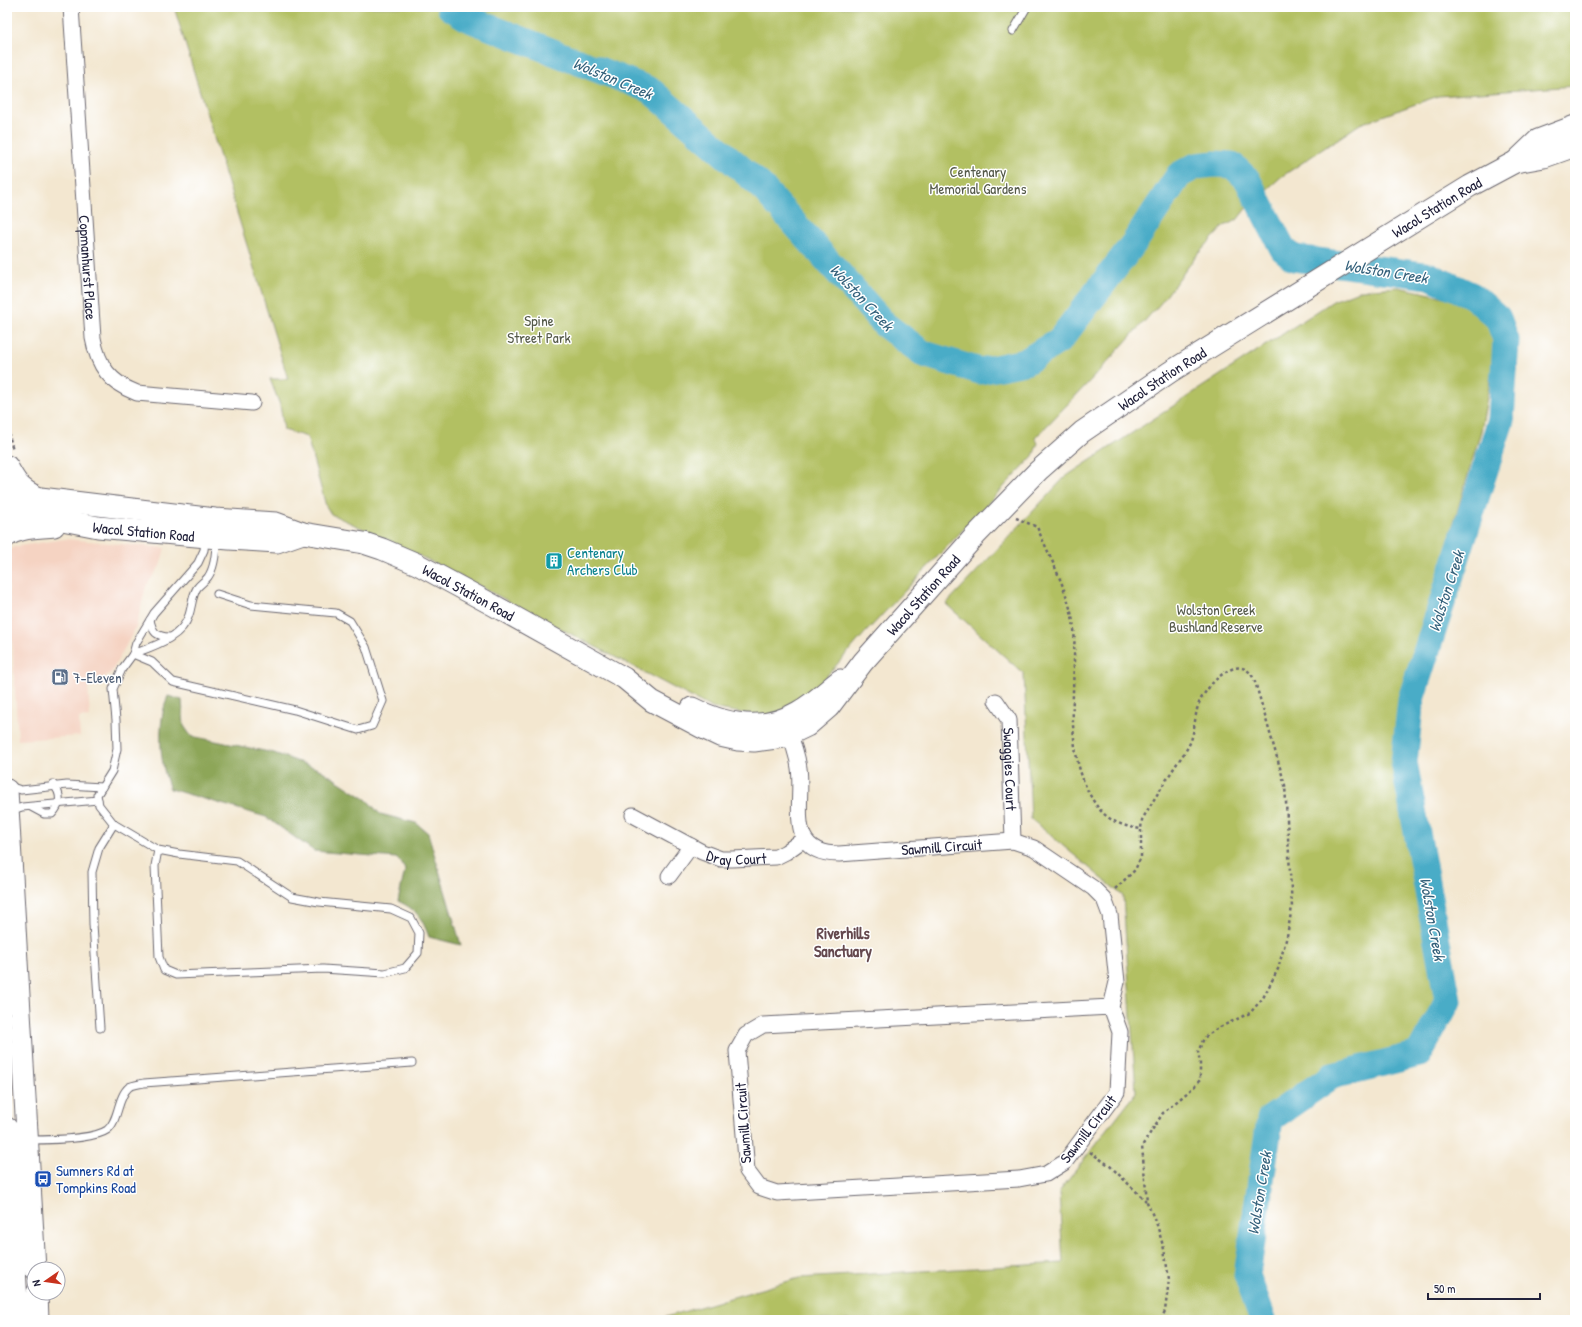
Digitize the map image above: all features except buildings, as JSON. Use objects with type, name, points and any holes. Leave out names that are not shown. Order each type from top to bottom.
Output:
[{"type":"main road","name":"Wacol Station Road","points":[[7,513],[42,516],[136,531],[276,523],[303,533],[364,543],[417,564],[624,678],[652,701],[720,736],[754,741],[784,737],[786,727],[807,726],[829,708],[863,662],[1014,513],[1038,471],[1082,432],[1170,372],[1282,304],[1470,186],[1515,162],[1538,140],[1575,126]]},
{"type":"main road","name":"Wacol Station Road","points":[[1515,162],[1544,157],[1575,146]]},
{"type":"main road","points":[[7,466],[16,483],[21,488],[41,498]]},
{"type":"main road","name":"Wacol Station Road","points":[[7,494],[41,498],[211,527]]},
{"type":"main road","points":[[7,536],[25,529],[79,523]]},
{"type":"main road","points":[[7,790],[15,811],[28,1140],[35,1261]]},
{"type":"main road","points":[[7,1128],[18,1320]]},
{"type":"main road","points":[[37,1301],[38,1320]]},
{"type":"street","name":"Copmanhurst Place","points":[[71,7],[94,338],[96,352],[101,365],[123,388],[137,393],[252,403]]},
{"type":"street","name":"Swaggies Court","points":[[996,702],[1009,720],[1013,841]]},
{"type":"street","points":[[786,727],[794,746],[799,768],[799,824],[804,838]]},
{"type":"street","name":"Dray Court","points":[[633,815],[702,852],[721,859],[776,857],[786,852],[804,838]]},
{"type":"street","name":"Sawmill Circuit","points":[[804,838],[814,848],[826,854],[1013,841],[1034,848],[1093,888],[1104,899],[1110,915],[1117,982],[1111,1007],[1120,1032],[1117,1092],[1065,1162],[1046,1174],[1019,1179],[777,1193],[759,1187],[747,1171],[737,1051],[746,1035],[763,1025],[1111,1007]]},
{"type":"street","name":"Dray Court","points":[[669,876],[691,846]]},
{"type":"lane","points":[[1013,31],[1027,7]]},
{"type":"lane","points":[[158,850],[155,866],[159,957],[164,970],[176,975],[323,969],[385,973],[405,968],[418,953],[419,933],[411,918],[391,909],[319,902],[292,897],[237,861],[158,850],[114,824],[99,804],[97,795],[112,771],[117,749],[113,689],[122,669],[133,654],[136,643],[150,620],[198,563],[204,550],[211,527]]},
{"type":"lane","points":[[133,654],[172,637],[182,629],[189,616],[197,589],[208,577],[213,568],[216,547],[211,527]]},
{"type":"lane","points":[[133,654],[152,662],[173,682],[295,710],[358,730],[372,726],[382,701],[366,647],[350,621],[336,613],[251,604],[216,594]]},
{"type":"lane","points":[[150,620],[152,630],[160,636],[172,637]]},
{"type":"lane","points":[[7,781],[12,787],[21,790],[67,785],[102,787]]},
{"type":"lane","points":[[55,786],[59,790],[59,804]]},
{"type":"lane","points":[[15,811],[76,801],[98,800]]},
{"type":"lane","points":[[100,1028],[92,872],[99,848],[114,824]]},
{"type":"lane","points":[[28,1140],[70,1139],[97,1134],[107,1130],[114,1120],[120,1101],[129,1087],[144,1083],[412,1063]]},
{"type":"path","points":[[1014,513],[1037,527],[1070,609],[1074,630],[1073,728],[1076,754],[1083,779],[1094,804],[1110,820],[1126,827],[1141,828]]},
{"type":"path","points":[[1104,899],[1135,870],[1141,857],[1142,820],[1189,745],[1194,731],[1199,702],[1207,690],[1227,670],[1237,668],[1245,670],[1251,674],[1256,685],[1285,785],[1292,907],[1287,936],[1278,969],[1263,998],[1250,1013],[1218,1028],[1204,1038],[1198,1052],[1200,1062],[1200,1080],[1194,1087],[1163,1113],[1142,1146],[1143,1171],[1147,1202],[1157,1225],[1164,1249],[1169,1279],[1165,1311],[1161,1320]]},
{"type":"path","points":[[1079,1144],[1110,1166],[1147,1202]]},
{"type":"shaded area","points":[[65,539],[165,548],[160,566],[146,586],[136,627],[111,673],[88,687],[90,717],[79,718],[80,736],[18,740],[7,557],[9,552],[14,547]]},
{"type":"green space","name":"Spine Street Park","points":[[174,7],[1575,7],[1575,86],[1438,96],[1360,124],[1281,177],[1248,206],[1237,220],[1224,226],[1197,255],[1160,304],[1089,382],[1035,438],[1038,443],[1033,456],[865,633],[823,680],[796,706],[765,717],[712,708],[487,590],[396,544],[331,514],[326,506],[307,437],[284,430],[280,405],[270,379],[288,379]]},
{"type":"green space","name":"Wolston Creek Bushland Reserve","points":[[1398,287],[1463,301],[1486,320],[1496,347],[1481,431],[1400,705],[1396,770],[1437,998],[1413,1047],[1327,1070],[1258,1117],[1238,1278],[1254,1320],[655,1320],[799,1278],[1063,1263],[1059,1192],[1136,1092],[1123,896],[1031,819],[1024,674],[946,604],[1065,477],[1333,301],[1361,290]]},
{"type":"green space","points":[[168,696],[182,700],[184,726],[191,736],[274,753],[321,770],[367,800],[380,814],[416,823],[428,833],[461,945],[429,937],[418,915],[398,901],[405,870],[401,862],[396,858],[314,851],[266,817],[170,789],[166,779],[161,742],[162,718],[164,706]]},
{"type":"waterway","name":"Wolston Creek","points":[[450,7],[469,19],[650,90],[760,185],[885,325],[924,354],[980,371],[1025,362],[1060,340],[1134,243],[1179,175],[1196,166],[1215,164],[1232,165],[1247,179],[1283,249],[1294,258],[1430,276],[1473,296],[1498,318],[1506,340],[1501,420],[1411,699],[1404,762],[1448,1001],[1419,1054],[1332,1076],[1270,1119],[1247,1275],[1263,1320]]},
{"type":"place","name":"Centenary Archers Club","points":[[554,561]]},
{"type":"place","name":"7-Eleven","points":[[60,677]]},
{"type":"place","name":"Sumners Rd at Tompkins Road","points":[[43,1179]]},
{"type":"district","name":"Riverhills Sanctuary","points":[[843,942]]},
{"type":"park label","name":"Centenary Memorial Gardens","points":[[978,180]]}]
